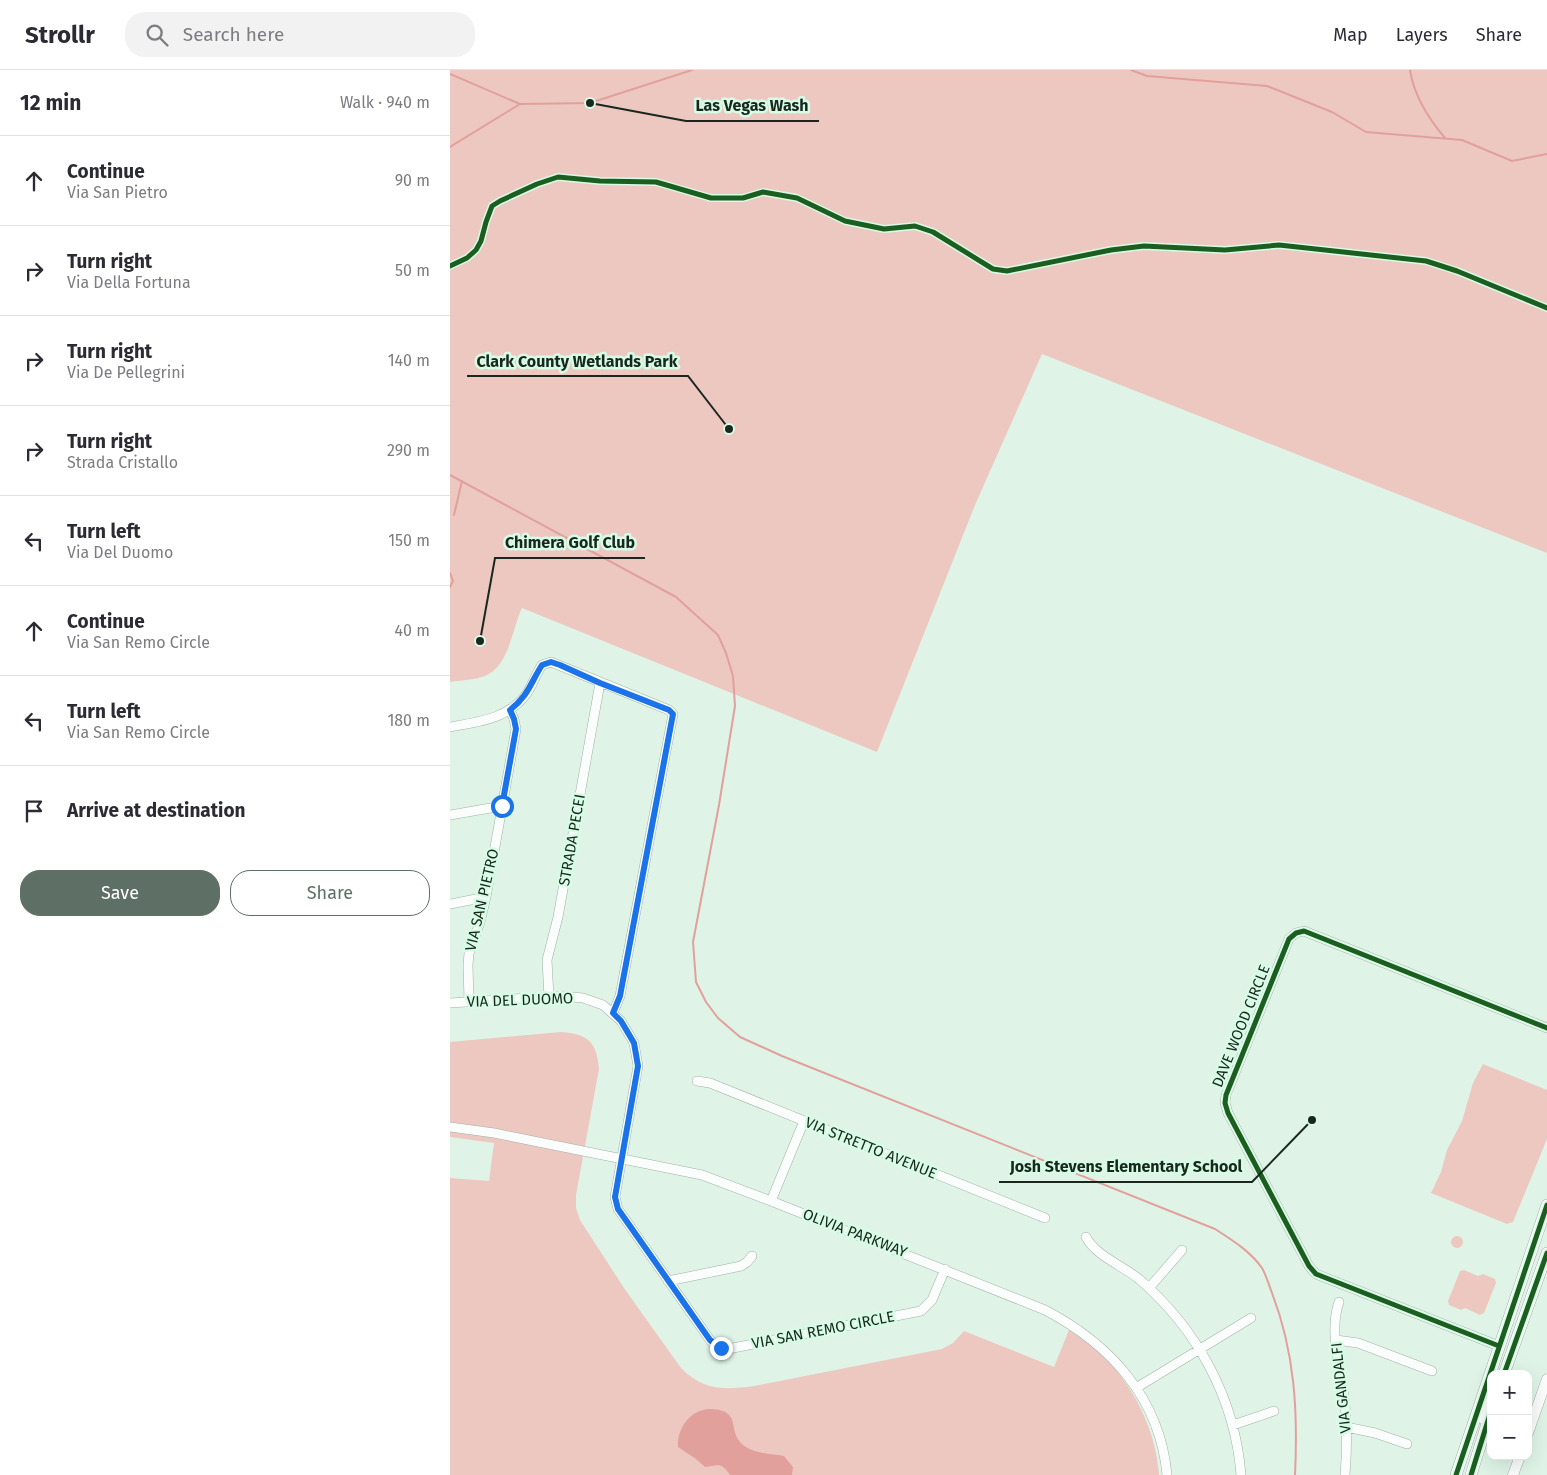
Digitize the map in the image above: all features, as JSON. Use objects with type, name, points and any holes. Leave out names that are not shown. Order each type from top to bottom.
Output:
[{"type":"main road","points":[[1456,1475],[1547,1205]]},
{"type":"main road","points":[[1505,1370],[1547,1252]]},
{"type":"main road","points":[[1499,1346],[1504,1357],[1499,1370]]},
{"type":"main road","points":[[1483,1432],[1482,1422],[1487,1406]]},
{"type":"main road","points":[[1471,1475],[1489,1415]]},
{"type":"street","points":[[450,727],[483,721],[510,710],[521,702],[542,665],[551,662],[669,710],[673,714],[620,996],[613,1013]]},
{"type":"street","name":"STRADA PECEI","points":[[549,997],[547,960],[558,917],[600,683]]},
{"type":"street","name":"VIA SAN PIETRO","points":[[469,1002],[469,953],[480,922],[486,897],[516,729],[510,710]]},
{"type":"street","points":[[450,816],[502,806]]},
{"type":"street","points":[[450,904],[486,897]]},
{"type":"street","name":"DAVE WOOD CIRCLE","points":[[1499,1346],[1316,1274],[1309,1266],[1228,1113],[1225,1103],[1226,1095],[1289,939],[1296,933],[1304,932],[1547,1028]]},
{"type":"street","name":"VIA DEL DUOMO","points":[[450,1003],[549,997],[583,998],[603,1005],[613,1013],[628,1032],[634,1043],[637,1055],[637,1078],[622,1158]]},
{"type":"street","name":"VIA STRETTO AVENUE","points":[[696,1081],[710,1083],[1045,1218]]},
{"type":"street","points":[[771,1201],[804,1121]]},
{"type":"street","name":"OLIVIA PARKWAY","points":[[450,1127],[494,1133],[702,1175],[945,1269],[1045,1310],[1063,1319],[1107,1351],[1136,1388],[1158,1433],[1163,1449],[1167,1475]]},
{"type":"street","name":"VIA SAN REMO CIRCLE","points":[[622,1158],[615,1197],[618,1209],[710,1340],[728,1349],[920,1311],[932,1300],[945,1269]]},
{"type":"street","points":[[1086,1237],[1090,1246],[1130,1272],[1173,1312],[1199,1349],[1214,1373],[1233,1425],[1239,1453],[1241,1475]]},
{"type":"street","points":[[1148,1288],[1182,1250]]},
{"type":"street","points":[[668,1281],[741,1266],[752,1256]]},
{"type":"street","name":"VIA GANDALFI","points":[[1339,1302],[1335,1313],[1336,1340],[1346,1427],[1345,1475]]},
{"type":"street","points":[[1136,1388],[1252,1318]]},
{"type":"street","points":[[1336,1340],[1358,1343],[1432,1371]]},
{"type":"street","points":[[1532,1421],[1547,1379]]},
{"type":"street","points":[[1233,1425],[1274,1411]]},
{"type":"street","points":[[1346,1427],[1375,1433],[1407,1444]]},
{"type":"street","points":[[1514,1475],[1519,1460]]},
{"type":"shaded area","points":[[450,70],[1547,70],[1547,553],[1042,354],[975,505],[877,752],[522,608],[507,651],[498,666],[483,677],[450,682]]},
{"type":"shaded area","points":[[561,1032],[584,1037],[593,1046],[598,1059],[599,1069],[576,1195],[576,1208],[580,1220],[624,1288],[681,1368],[690,1376],[706,1385],[715,1387],[754,1386],[942,1349],[953,1343],[964,1331],[1054,1367],[1069,1330],[1104,1357],[1128,1386],[1149,1429],[1154,1444],[1159,1475],[450,1475],[450,1178],[489,1181],[494,1143],[450,1137],[450,1042]]},
{"type":"shaded area","points":[[1483,1064],[1547,1090],[1547,1139],[1513,1222],[1507,1224],[1431,1193],[1441,1172],[1447,1150],[1462,1121],[1473,1083]]},
{"type":"shaded area","points":[[1457,1236],[1463,1242],[1457,1248],[1451,1242]]},
{"type":"shaded area","points":[[1464,1270],[1478,1276],[1483,1274],[1495,1279],[1496,1283],[1484,1313],[1480,1315],[1465,1308],[1461,1310],[1449,1305],[1448,1301],[1460,1271]]},
{"type":"shaded area","points":[[708,1409],[720,1410],[731,1417],[736,1435],[746,1447],[760,1452],[784,1456],[793,1467],[792,1475],[730,1475],[721,1466],[705,1467],[678,1447],[678,1440],[685,1422],[695,1413]]},
{"type":"waterway","points":[[450,74],[520,104],[590,103],[692,70]]},
{"type":"waterway","points":[[1131,70],[1147,76],[1267,86],[1332,112],[1366,132],[1462,140],[1512,161],[1547,154]]},
{"type":"waterway","points":[[1410,70],[1418,98],[1433,123],[1445,138]]},
{"type":"waterway","points":[[450,147],[520,104]]},
{"type":"waterway","points":[[450,475],[676,597],[718,635],[733,676],[735,706],[719,805],[693,942],[696,982],[706,1002],[718,1018],[740,1037],[782,1056],[1215,1229],[1240,1246],[1262,1268],[1280,1315],[1286,1338],[1295,1406],[1295,1475]]},
{"type":"waterway","points":[[454,515],[462,481]]},
{"type":"waterway","points":[[450,573],[453,581],[450,587]]},
{"type":"cycle path","points":[[450,266],[467,258],[476,250],[481,241],[492,206],[537,184],[558,177],[600,181],[656,182],[711,198],[743,198],[763,192],[797,198],[845,221],[884,229],[915,226],[933,232],[993,269],[1007,271],[1111,250],[1144,246],[1225,250],[1279,245],[1426,261],[1457,271],[1547,308]]},
{"type":"cycle path","points":[[1499,1346],[1316,1274],[1309,1266],[1228,1113],[1225,1103],[1226,1095],[1289,939],[1296,933],[1304,931],[1547,1028]]},
{"type":"cycle path","points":[[1456,1475],[1547,1205]]},
{"type":"cycle path","points":[[1505,1370],[1547,1253]]},
{"type":"cycle path","points":[[1471,1475],[1490,1415]]},
{"type":"place","name":"Las Vegas Wash","points":[[590,103]]},
{"type":"place","name":"Clark County Wetlands Park","points":[[729,429]]},
{"type":"place","name":"Chimera Golf Club","points":[[480,641]]},
{"type":"place","name":"Josh Stevens Elementary School","points":[[1312,1120]]},
{"type":"route","points":[[502,806],[516,729],[510,710],[521,702],[542,665],[551,662],[560,665],[669,710],[673,714],[620,996],[613,1013],[621,1021],[634,1043],[638,1066],[615,1197],[618,1209],[710,1340],[721,1348]]}]
